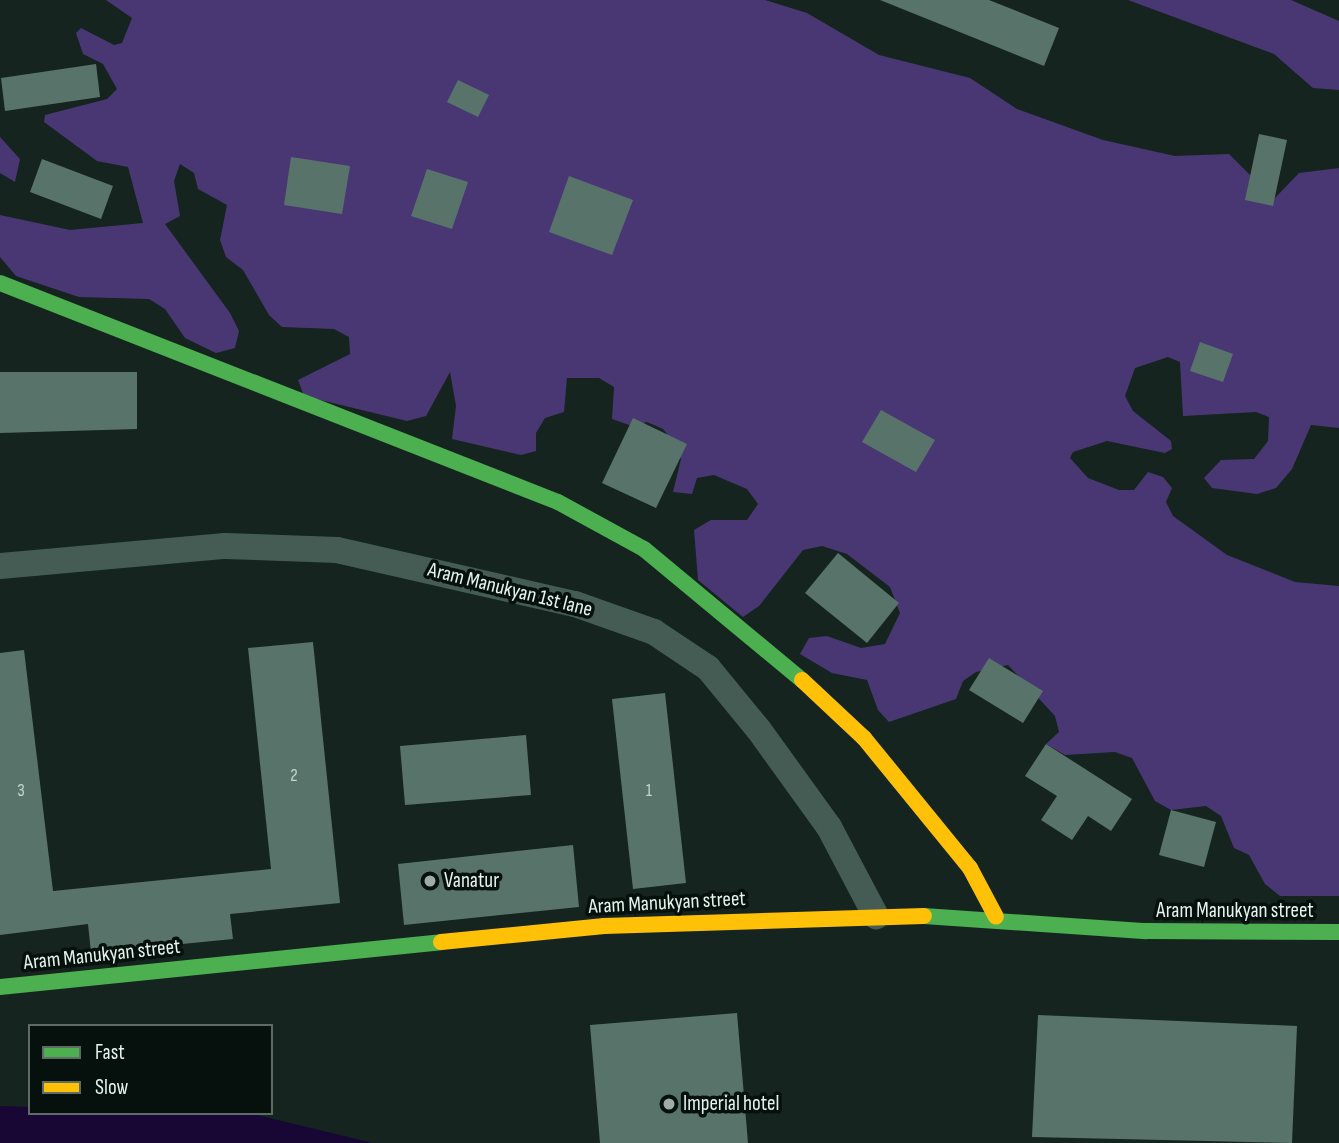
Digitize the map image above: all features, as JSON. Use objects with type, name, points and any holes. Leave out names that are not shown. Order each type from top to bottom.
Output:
[{"type":"street","points":[[0,283],[558,502],[644,550],[821,695],[864,738],[971,867],[996,916]]},
{"type":"street","name":"Aram Manukyan 1st lane","points":[[0,566],[225,546],[337,550],[575,604],[654,632],[708,668],[759,730],[829,827],[876,916]]},
{"type":"street","name":"Aram Manukyan street","points":[[0,987],[604,926],[876,916],[996,916],[1146,931],[1339,932]]},
{"type":"shaded area","points":[[106,0],[765,0],[807,13],[879,55],[970,78],[1017,109],[1103,140],[1175,156],[1229,154],[1274,199],[1299,173],[1339,168],[1339,428],[1311,425],[1292,469],[1276,488],[1257,494],[1212,488],[1204,478],[1221,460],[1254,459],[1268,441],[1269,417],[1256,412],[1183,416],[1180,362],[1168,357],[1135,368],[1125,396],[1133,411],[1171,441],[1172,449],[1165,453],[1107,441],[1073,452],[1070,458],[1088,478],[1119,490],[1134,490],[1148,472],[1163,477],[1172,488],[1166,502],[1173,516],[1227,555],[1295,582],[1339,586],[1339,896],[1280,896],[1265,884],[1249,855],[1234,848],[1221,816],[1206,806],[1171,810],[1155,801],[1132,758],[1115,752],[1065,755],[1046,744],[1059,732],[1055,716],[1008,665],[976,672],[963,681],[956,699],[889,722],[878,710],[867,680],[832,673],[800,654],[809,638],[827,636],[861,648],[885,644],[900,613],[890,587],[847,554],[822,546],[803,550],[759,606],[743,617],[698,580],[694,530],[711,520],[747,520],[758,504],[747,489],[714,475],[697,478],[692,494],[673,492],[681,459],[674,443],[663,429],[647,422],[632,426],[612,419],[614,387],[599,378],[567,378],[564,412],[545,418],[536,433],[536,451],[521,455],[452,439],[456,406],[450,372],[426,416],[407,421],[304,396],[298,380],[350,354],[349,337],[334,329],[282,327],[269,315],[243,270],[226,257],[220,240],[227,205],[198,189],[194,173],[180,164],[174,181],[180,216],[165,224],[230,313],[239,331],[235,348],[216,353],[185,338],[165,309],[149,299],[79,297],[16,276],[0,257],[0,215],[70,230],[143,223],[128,167],[97,161],[44,122],[45,115],[107,99],[117,89],[103,64],[83,54],[76,33],[81,28],[114,45],[122,43],[132,18]]},
{"type":"shaded area","points":[[1128,0],[1291,0],[1339,21],[1339,90],[1313,88],[1274,54]]},
{"type":"shaded area","points":[[0,137],[20,159],[15,182],[0,173]]},
{"type":"shaded area","points":[[0,1106],[28,1107],[28,1115],[257,1115],[373,1143],[0,1143]]},
{"type":"building","points":[[880,0],[989,0],[1059,28],[1044,66]]},
{"type":"building","points":[[96,64],[100,97],[5,111],[1,78]]},
{"type":"building","points":[[458,80],[489,95],[478,117],[447,102]]},
{"type":"building","points":[[1259,134],[1287,140],[1273,206],[1245,200]]},
{"type":"building","points":[[291,157],[350,166],[342,214],[284,205]]},
{"type":"building","points":[[42,159],[113,186],[101,219],[30,192]]},
{"type":"building","points":[[427,169],[468,182],[452,229],[411,216]]},
{"type":"building","points":[[569,176],[633,200],[612,255],[549,232]]},
{"type":"building","points":[[1200,342],[1233,354],[1223,382],[1190,371]]},
{"type":"building","points":[[0,372],[137,372],[137,429],[0,433]]},
{"type":"building","points":[[881,410],[935,440],[916,472],[862,442]]},
{"type":"building","points":[[633,418],[687,444],[656,508],[602,483]]},
{"type":"building","points":[[838,553],[899,603],[867,643],[805,593]]},
{"type":"building","points":[[313,642],[340,903],[230,914],[233,939],[91,953],[88,924],[0,935],[0,653],[24,650],[53,891],[271,869],[248,648]]},
{"type":"building","points":[[989,658],[1043,691],[1023,723],[969,690]]},
{"type":"building","points":[[665,693],[686,883],[633,889],[612,699]]},
{"type":"building","points":[[526,735],[531,795],[405,805],[400,746]]},
{"type":"building","points":[[1046,744],[1132,799],[1111,831],[1088,816],[1072,840],[1041,820],[1057,796],[1025,776]]},
{"type":"building","points":[[1171,810],[1216,822],[1204,867],[1159,855]]},
{"type":"building","points":[[573,845],[579,907],[404,925],[398,864]]},
{"type":"building","points":[[737,1013],[748,1143],[600,1143],[590,1025]]},
{"type":"building","points":[[1038,1015],[1297,1026],[1292,1143],[1032,1137]]},
{"type":"traffic: fast","points":[[0,283],[558,502],[644,549],[802,680]]},
{"type":"traffic: fast","points":[[924,916],[1146,931],[1339,932]]},
{"type":"traffic: fast","points":[[0,987],[441,942]]},
{"type":"traffic: slow","points":[[802,680],[864,738],[970,868],[996,917]]},
{"type":"traffic: slow","points":[[441,942],[604,926],[924,916]]},
{"type":"place","name":"Vanatur","points":[[430,881]]},
{"type":"place","name":"Imperial hotel","points":[[669,1104]]}]
